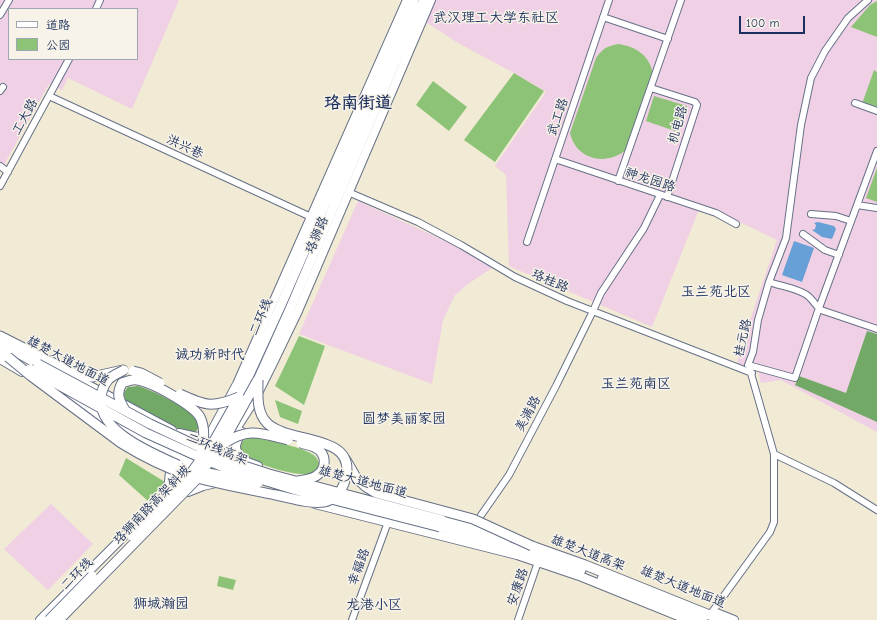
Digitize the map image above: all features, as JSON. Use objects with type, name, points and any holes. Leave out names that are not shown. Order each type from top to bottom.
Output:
[{"type":"highway","name":"二环线","points":[[49,620],[130,538],[191,473],[195,464],[214,441],[239,397],[281,305],[414,0]]},
{"type":"highway","name":"二环线","points":[[290,309],[395,63],[424,0]]},
{"type":"highway","name":"珞狮南路高架斜坡","points":[[59,620],[195,481],[222,449],[258,380],[290,309]]},
{"type":"highway","points":[[0,337],[73,373],[92,377],[124,370],[141,373],[176,392],[204,404],[223,403],[239,397]]},
{"type":"highway","points":[[0,342],[150,424],[238,464],[297,486]]},
{"type":"highway","points":[[3,356],[135,452],[162,465],[189,475],[222,484],[300,500],[324,502],[333,499],[344,485],[346,460]]},
{"type":"highway","name":"二环线高架","points":[[3,356],[146,433],[234,471],[441,523]]},
{"type":"highway","points":[[124,370],[109,379],[103,388],[100,403],[102,411],[105,418],[131,442],[156,455],[186,468],[215,476],[297,486],[316,476],[322,471],[324,464],[322,453],[316,448],[253,432],[238,435],[222,449]]},
{"type":"highway","points":[[123,409],[118,393],[122,383],[130,380],[138,380],[150,384],[188,404],[200,417],[204,429],[203,443],[195,464]]},
{"type":"highway","points":[[258,380],[258,400],[260,410],[266,422],[278,431],[323,443],[335,448],[346,460],[356,479],[366,487],[376,493],[473,519],[532,546]]},
{"type":"highway","name":"雄楚大道高架","points":[[441,523],[532,546],[585,565],[722,620]]},
{"type":"highway","name":"雄楚大道高架","points":[[441,523],[583,571],[703,620]]},
{"type":"main road","name":"珞狮路","points":[[40,620],[195,464],[237,384],[407,0]]},
{"type":"main road","name":"珞狮路","points":[[64,620],[207,471],[251,405],[298,310],[431,0]]},
{"type":"main road","name":"雄楚大道地面道","points":[[0,337],[32,356],[179,434],[204,445],[222,449],[260,467],[474,524],[559,551],[734,620]]},
{"type":"main road","points":[[3,356],[124,431],[207,471],[235,482],[538,562],[582,577],[688,620]]},
{"type":"main road","points":[[251,405],[248,419],[238,440],[236,450],[239,456],[260,467]]},
{"type":"main road","points":[[179,434],[201,436],[214,429]]},
{"type":"main road","points":[[156,447],[168,462],[170,472],[168,492]]},
{"type":"main road","points":[[188,492],[210,484],[235,482]]},
{"type":"street","points":[[0,15],[9,0]]},
{"type":"street","name":"武工路","points":[[527,242],[609,0]]},
{"type":"street","points":[[618,181],[682,0]]},
{"type":"street","name":"桂元路","points":[[712,612],[770,532],[774,522],[774,454],[752,373],[748,365],[753,352],[758,320],[787,236],[801,125],[811,78],[825,51],[848,18],[868,0]]},
{"type":"street","points":[[603,17],[668,39]]},
{"type":"street","name":"工大路","points":[[0,186],[68,60]]},
{"type":"street","name":"机电路","points":[[594,311],[601,293],[664,196],[697,105],[695,102],[651,88]]},
{"type":"street","name":"洪兴巷","points":[[50,96],[311,217]]},
{"type":"street","points":[[855,103],[877,111]]},
{"type":"street","points":[[748,365],[795,378],[819,308],[877,151]]},
{"type":"street","name":"神龙园路","points":[[555,159],[716,213],[736,224]]},
{"type":"street","points":[[0,166],[8,172]]},
{"type":"street","name":"珞桂路","points":[[348,192],[418,222],[461,245],[515,277],[594,311],[752,373]]},
{"type":"street","points":[[857,205],[877,208]]},
{"type":"street","points":[[811,214],[836,216],[851,221]]},
{"type":"street","points":[[803,234],[825,250],[839,255]]},
{"type":"street","points":[[770,282],[802,292],[809,296],[819,308],[877,329]]},
{"type":"street","name":"美满路","points":[[474,524],[508,475],[594,311]]},
{"type":"street","points":[[774,454],[834,483],[877,510]]},
{"type":"street","name":"幸福路","points":[[352,620],[388,522]]},
{"type":"street","name":"安康路","points":[[518,620],[538,562]]},
{"type":"shaded area","points":[[0,0],[179,0],[132,109],[68,78],[62,90],[49,84],[0,172]]},
{"type":"shaded area","points":[[436,0],[877,0],[877,432],[781,380],[761,383],[758,371],[737,364],[739,354],[745,354],[749,323],[777,240],[717,211],[716,213],[698,212],[652,327],[509,266],[506,175],[495,166],[546,92],[458,43],[426,22]]},
{"type":"shaded area","points":[[358,201],[452,244],[492,268],[468,284],[455,295],[443,320],[432,384],[299,334]]},
{"type":"shaded area","points":[[51,504],[93,544],[48,590],[4,549]]},
{"type":"green space","points":[[877,1],[877,37],[851,27],[870,5]]},
{"type":"green space","points":[[619,44],[626,45],[642,53],[649,62],[653,74],[627,149],[619,155],[610,158],[593,158],[585,155],[579,149],[573,142],[570,133],[596,58],[606,48]]},
{"type":"green space","points":[[874,70],[877,72],[877,109],[862,104]]},
{"type":"green space","points":[[514,73],[544,91],[495,162],[464,140]]},
{"type":"green space","points":[[433,81],[467,107],[449,131],[416,105]]},
{"type":"green space","points":[[654,96],[687,106],[678,132],[646,121]]},
{"type":"green space","points":[[877,168],[877,202],[866,198]]},
{"type":"green space","points":[[867,331],[877,334],[877,422],[795,385],[799,376],[846,393]]},
{"type":"green space","points":[[299,336],[325,346],[304,405],[275,386]]},
{"type":"green space","points":[[138,386],[161,395],[186,409],[197,421],[198,429],[195,432],[179,429],[131,405],[125,399],[124,394],[128,387]]},
{"type":"green space","points":[[275,400],[302,411],[298,424],[280,417]]},
{"type":"green space","points":[[254,437],[306,451],[316,458],[320,467],[313,473],[299,474],[271,468],[255,461],[245,455],[240,448],[240,445],[244,440]]},
{"type":"green space","points":[[126,458],[165,482],[148,501],[119,475]]},
{"type":"green space","points":[[219,576],[236,580],[233,590],[217,586]]},
{"type":"water","points":[[818,222],[834,226],[836,229],[832,239],[822,237],[812,230],[815,229],[816,225],[814,223]]},
{"type":"water","points":[[794,241],[814,248],[802,282],[782,275]]},
{"type":"district","name":"武汉理工大学东社区","points":[[496,18]]},
{"type":"district","name":"珞南街道","points":[[358,103]]},
{"type":"district","name":"玉兰苑北区","points":[[716,292]]},
{"type":"district","name":"诚功新时代","points":[[210,355]]},
{"type":"district","name":"玉兰苑南区","points":[[636,384]]},
{"type":"district","name":"圆梦美丽家园","points":[[404,419]]},
{"type":"district","name":"狮城瀚园","points":[[161,604]]},
{"type":"district","name":"龙港小区","points":[[374,605]]}]
